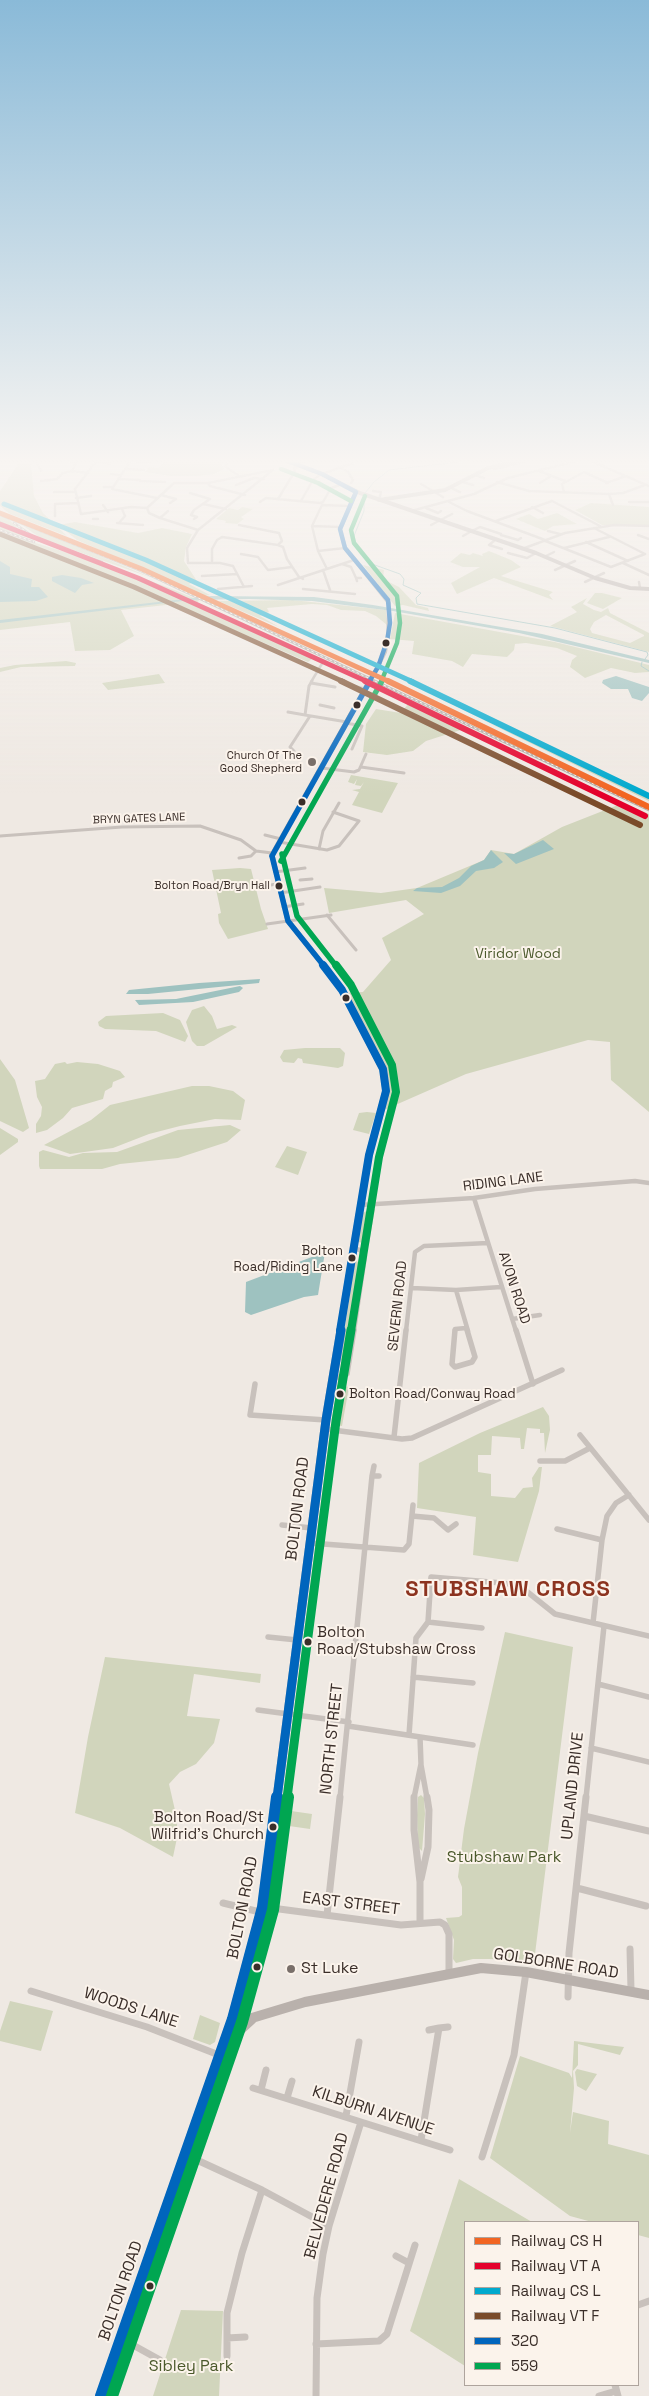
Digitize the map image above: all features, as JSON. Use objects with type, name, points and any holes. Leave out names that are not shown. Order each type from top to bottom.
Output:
[{"type":"main road","points":[[272,855],[376,670],[388,637],[390,609],[386,597],[364,572]]},
{"type":"main road","points":[[581,572],[595,578],[649,589]]},
{"type":"main road","name":"BOLTON ROAD","points":[[101,2396],[221,2056],[233,2019],[262,1909],[332,1377],[370,1149],[385,1102],[385,1079],[379,1062],[342,990],[288,921],[279,893],[272,855]]},
{"type":"main road","name":"GOLBORNE ROAD","points":[[233,2019],[242,2021],[291,2006],[481,1968],[526,1972],[649,1995]]},
{"type":"main road","name":"GOLBORNE ROAD","points":[[225,2043],[253,2018]]},
{"type":"street","points":[[296,572],[303,579]]},
{"type":"street","points":[[278,585],[303,579],[319,572]]},
{"type":"street","points":[[324,572],[330,590]]},
{"type":"street","points":[[353,572],[356,580],[361,578]]},
{"type":"street","points":[[585,582],[604,573]]},
{"type":"street","points":[[202,576],[237,574],[244,587]]},
{"type":"street","points":[[640,582],[640,588]]},
{"type":"street","points":[[218,589],[252,586]]},
{"type":"street","points":[[303,589],[330,590],[360,595]]},
{"type":"street","points":[[304,714],[311,683],[323,664]]},
{"type":"street","points":[[311,683],[335,687]]},
{"type":"street","points":[[350,685],[365,688]]},
{"type":"street","points":[[320,705],[335,707],[328,718]]},
{"type":"street","points":[[288,712],[328,718],[362,726],[352,749]]},
{"type":"street","points":[[294,751],[290,747],[310,716]]},
{"type":"street","points":[[322,768],[357,771],[361,767],[366,754]]},
{"type":"street","points":[[361,767],[404,773]]},
{"type":"street","points":[[320,849],[323,831],[338,803]]},
{"type":"street","points":[[265,835],[320,849],[333,850],[339,846],[358,824],[359,820],[333,812]]},
{"type":"street","name":"BRYN GATES LANE","points":[[0,836],[122,827],[200,826],[245,842],[256,851],[272,855]]},
{"type":"street","points":[[239,858],[251,856],[256,851]]},
{"type":"street","points":[[275,872],[304,868],[306,880]]},
{"type":"street","points":[[300,880],[312,879]]},
{"type":"street","points":[[258,887],[278,884]]},
{"type":"street","points":[[279,893],[320,887]]},
{"type":"street","points":[[283,907],[303,904]]},
{"type":"street","points":[[267,924],[329,915],[356,950]]},
{"type":"street","name":"RIDING LANE","points":[[360,1205],[474,1198],[535,1189],[635,1181],[649,1183]]},
{"type":"street","name":"AVON ROAD","points":[[474,1198],[533,1384]]},
{"type":"street","name":"SEVERN ROAD","points":[[394,1437],[415,1255],[419,1248],[424,1246],[488,1243]]},
{"type":"street","points":[[332,1377],[345,1376],[365,1256],[360,1250],[352,1248]]},
{"type":"street","points":[[412,1288],[456,1290],[501,1286]]},
{"type":"street","points":[[456,1290],[475,1359],[461,1367],[455,1367],[452,1364],[455,1329],[466,1328]]},
{"type":"street","points":[[512,1319],[540,1315]]},
{"type":"street","points":[[255,1384],[250,1415],[325,1424],[394,1437],[412,1438],[562,1370]]},
{"type":"street","points":[[580,1435],[649,1520]]},
{"type":"street","points":[[540,1461],[565,1462],[590,1448]]},
{"type":"street","name":"NORTH STREET","points":[[327,1915],[349,1724],[364,1547],[376,1476],[374,1466]]},
{"type":"street","points":[[593,1623],[602,1540],[608,1516],[613,1506],[629,1495]]},
{"type":"street","points":[[310,1543],[404,1550],[410,1544],[413,1504]]},
{"type":"street","points":[[412,1516],[434,1518],[452,1535]]},
{"type":"street","points":[[448,1530],[456,1524]]},
{"type":"street","points":[[282,1525],[312,1528]]},
{"type":"street","points":[[557,1529],[602,1540]]},
{"type":"street","points":[[409,1735],[416,1638],[428,1622],[431,1577],[502,1586],[520,1586],[555,1614],[649,1636]]},
{"type":"street","points":[[428,1622],[482,1628]]},
{"type":"street","name":"UPLAND DRIVE","points":[[568,1997],[569,1953],[604,1626]]},
{"type":"street","points":[[268,1637],[298,1641]]},
{"type":"street","points":[[413,1677],[473,1683]]},
{"type":"street","points":[[598,1684],[649,1697]]},
{"type":"street","points":[[258,1710],[289,1713],[473,1745]]},
{"type":"street","points":[[420,1737],[421,1764],[429,1810],[426,1854],[420,1882]]},
{"type":"street","points":[[591,1748],[649,1762]]},
{"type":"street","points":[[420,1922],[420,1882],[416,1854],[415,1791],[421,1764]]},
{"type":"street","points":[[415,1791],[427,1792]]},
{"type":"street","points":[[584,1816],[649,1832]]},
{"type":"street","points":[[416,1854],[426,1854]]},
{"type":"street","points":[[577,1888],[646,1906]]},
{"type":"street","name":"EAST STREET","points":[[223,1903],[401,1925],[420,1922],[440,1922],[448,1929],[449,1973]]},
{"type":"street","points":[[630,1949],[631,1991]]},
{"type":"street","points":[[482,2158],[514,2055],[526,1972]]},
{"type":"street","name":"WOODS LANE","points":[[31,1991],[147,2027],[221,2056]]},
{"type":"street","points":[[429,2030],[448,2027]]},
{"type":"street","points":[[421,2140],[439,2028]]},
{"type":"street","points":[[346,2116],[359,2042]]},
{"type":"street","name":"KILBURN AVENUE","points":[[266,2070],[257,2089],[450,2150]]},
{"type":"street","points":[[287,2098],[292,2081]]},
{"type":"street","name":"BELVEDERE ROAD","points":[[316,2396],[317,2298],[329,2226],[361,2122]]},
{"type":"street","points":[[186,2155],[262,2190],[329,2226]]},
{"type":"street","points":[[227,2356],[230,2305],[242,2253],[262,2190]]},
{"type":"street","points":[[316,2344],[379,2341],[387,2334],[415,2246]]},
{"type":"street","points":[[396,2256],[409,2263]]},
{"type":"street","points":[[227,2338],[245,2337]]},
{"type":"street","points":[[122,2339],[160,2360]]},
{"type":"street","points":[[599,2396],[616,2390]]},
{"type":"green space","points":[[0,572],[125,572],[199,600],[197,603],[313,656],[310,657],[312,659],[308,662],[175,604],[121,610],[134,636],[110,650],[75,651],[70,622],[0,630]]},
{"type":"green space","points":[[150,572],[191,572],[197,581],[189,584],[210,595],[205,596]]},
{"type":"green space","points":[[368,572],[384,572],[383,579],[399,587],[416,605],[428,608],[429,611],[403,605],[395,606]]},
{"type":"green space","points":[[471,572],[510,572],[501,576],[553,592],[549,595],[553,600],[494,578],[457,594],[451,583]]},
{"type":"green space","points":[[595,593],[622,598],[603,609],[587,603]]},
{"type":"green space","points":[[587,598],[583,604],[594,610],[601,612],[608,608],[610,613],[649,633],[649,652],[550,626],[577,612],[571,607]],"holes":[[[606,615],[644,635],[630,643],[592,633],[590,629],[594,622]]]},
{"type":"green space","points":[[293,600],[386,610],[387,625],[376,616],[365,611],[341,610],[327,605],[312,604],[267,608],[269,612],[260,616],[279,627],[218,601]]},
{"type":"green space","points":[[395,613],[555,642],[649,665],[649,672],[635,673],[611,668],[585,678],[570,667],[572,660],[577,656],[557,648],[526,643],[515,644],[514,650],[507,657],[472,654],[463,667],[452,661],[412,654],[414,641],[390,639]]},
{"type":"green space","points":[[66,661],[76,663],[75,666],[21,667],[0,672],[0,668],[15,665]]},
{"type":"green space","points":[[159,674],[165,683],[108,690],[102,683]]},
{"type":"green space","points":[[408,704],[467,728],[426,741],[413,751],[387,755],[363,752],[366,724],[376,709],[401,713]]},
{"type":"green space","points":[[483,720],[649,796],[649,801]]},
{"type":"green space","points":[[351,775],[398,783],[382,813],[352,805],[359,792],[352,790],[360,789],[364,782],[361,786],[355,785],[357,779],[354,784],[348,782]]},
{"type":"green space","name":"Viridor Wood","points":[[623,803],[649,814],[649,1112],[611,1080],[610,1042],[588,1040],[466,1074],[384,1110],[386,1102],[378,1051],[345,993],[363,992],[391,960],[382,938],[424,914],[406,900],[329,913],[324,888],[381,893],[417,888],[484,860],[491,850],[514,854],[562,827]]},
{"type":"green space","points":[[251,869],[268,929],[228,939],[219,923],[218,914],[221,913],[212,870]]},
{"type":"green space","points":[[204,1006],[212,1016],[217,1029],[232,1025],[237,1027],[204,1046],[197,1046],[192,1041],[186,1022],[192,1010]]},
{"type":"green space","points":[[163,1013],[180,1020],[188,1036],[185,1042],[156,1031],[105,1029],[99,1026],[98,1022],[106,1016]]},
{"type":"green space","points":[[340,1048],[345,1053],[343,1066],[338,1068],[303,1063],[302,1059],[298,1058],[294,1063],[283,1062],[280,1057],[284,1050]]},
{"type":"green space","points":[[0,1059],[15,1080],[29,1128],[23,1132],[0,1121]]},
{"type":"green space","points":[[65,1062],[67,1064],[77,1062],[98,1064],[120,1071],[125,1077],[113,1082],[112,1087],[105,1091],[103,1099],[72,1108],[63,1118],[47,1130],[36,1133],[36,1124],[41,1116],[42,1107],[37,1097],[35,1081],[45,1079],[55,1064]]},
{"type":"green space","points":[[192,1086],[209,1086],[233,1091],[245,1100],[241,1120],[215,1119],[149,1134],[113,1148],[70,1154],[44,1145],[91,1120],[110,1105]]},
{"type":"green space","points":[[359,1113],[376,1113],[369,1134],[353,1130]]},
{"type":"green space","points":[[230,1125],[241,1130],[227,1142],[178,1158],[120,1164],[102,1169],[40,1169],[39,1166],[39,1152],[43,1150],[69,1157],[83,1153],[117,1152],[178,1130]]},
{"type":"green space","points":[[0,1128],[18,1139],[18,1142],[0,1155]]},
{"type":"green space","points":[[287,1146],[307,1152],[298,1175],[275,1167]]},
{"type":"green space","points":[[370,1209],[375,1209],[369,1244],[358,1242],[363,1213]]},
{"type":"green space","points":[[355,1260],[361,1264],[347,1363],[340,1360]]},
{"type":"green space","points":[[337,1385],[349,1387],[342,1426],[335,1425],[332,1421]]},
{"type":"green space","points":[[543,1407],[549,1416],[550,1430],[545,1453],[544,1433],[540,1433],[540,1429],[527,1428],[524,1449],[521,1449],[520,1438],[492,1436],[491,1455],[478,1455],[478,1472],[491,1474],[491,1496],[515,1498],[523,1488],[533,1487],[532,1478],[539,1467],[542,1467],[539,1491],[518,1562],[473,1555],[476,1517],[417,1508],[419,1463],[480,1433]]},
{"type":"green space","name":"Stubshaw Park","points":[[505,1632],[573,1647],[534,1962],[473,1959],[456,1963],[453,1959],[454,1940],[446,1918],[462,1915],[462,1887],[458,1877],[464,1829],[478,1753]]},
{"type":"green space","points":[[105,1657],[261,1674],[260,1683],[194,1674],[187,1716],[220,1719],[214,1743],[196,1764],[180,1772],[169,1784],[177,1819],[177,1838],[173,1857],[120,1828],[75,1813],[88,1737]]},
{"type":"green space","points":[[421,1795],[424,1798],[425,1814],[422,1851],[418,1847],[417,1815],[418,1797]]},
{"type":"green space","points":[[284,1810],[312,1814],[310,1829],[282,1825]]},
{"type":"green space","points":[[10,2001],[53,2011],[41,2051],[0,2041],[0,2031]]},
{"type":"green space","points":[[200,2015],[220,2023],[215,2042],[210,2045],[193,2039]]},
{"type":"green space","points":[[574,2041],[624,2047],[620,2055],[578,2044],[578,2065],[573,2071],[574,2088],[570,2133],[573,2112],[609,2121],[608,2144],[649,2155],[649,2238],[639,2235],[639,2221],[588,2221],[570,2216],[490,2158],[520,2056],[569,2073],[572,2078]]},
{"type":"green space","points":[[577,2069],[597,2074],[586,2091],[577,2086],[575,2072]]},
{"type":"green space","points":[[459,2179],[530,2221],[464,2221],[464,2365],[410,2331]]},
{"type":"green space","name":"Sibley Park","points":[[181,2310],[223,2311],[219,2396],[153,2396]]},
{"type":"water","points":[[0,572],[10,572],[10,574],[32,579],[31,587],[39,587],[48,597],[36,601],[0,602]]},
{"type":"water","points":[[62,575],[81,578],[94,583],[82,585],[75,593],[52,581],[52,577]]},
{"type":"water","points":[[211,596],[314,597],[373,605],[542,634],[649,660],[649,663],[519,633],[393,611],[312,601],[191,600],[0,623],[0,620]]},
{"type":"water","points":[[616,676],[649,687],[649,693],[642,701],[632,698],[628,689],[611,689],[602,683],[603,680]]},
{"type":"water","points":[[543,840],[554,849],[516,864],[504,853],[514,854]]},
{"type":"water","points":[[491,850],[503,862],[494,868],[476,871],[460,886],[441,893],[413,891],[417,888],[442,887],[459,878],[471,866],[484,860]]},
{"type":"water","points":[[260,979],[259,983],[148,994],[126,994],[129,990]]},
{"type":"water","points":[[240,986],[243,988],[239,992],[193,1002],[139,1005],[135,1000],[176,999]]},
{"type":"water","points":[[325,1252],[318,1295],[304,1297],[251,1315],[245,1312],[246,1282]]},
{"type":"waterway","points":[[394,572],[400,574],[404,579],[403,585],[421,593],[416,598],[417,604],[555,628],[647,652],[648,655],[645,659]]},
{"type":"waterway","points":[[642,662],[641,666],[649,671]]},
{"type":"railway","points":[[143,572],[649,810]]},
{"type":"transit line","points":[[96,572],[134,587],[361,690],[640,825]]},
{"type":"transit line","points":[[122,572],[365,681],[645,816]]},
{"type":"transit line","points":[[148,572],[369,672],[649,807]]},
{"type":"transit line","points":[[172,572],[373,663],[649,796]]},
{"type":"transit line","name":"320","points":[[272,856],[378,667],[387,641],[390,623],[388,600],[365,572]]},
{"type":"transit line","name":"559","points":[[281,861],[387,672],[397,643],[400,623],[397,596],[377,572]]},
{"type":"transit line","name":"559","points":[[112,2396],[242,2022],[273,1910],[336,1421],[379,1157],[396,1092],[392,1065],[351,985],[297,916],[282,854]]},
{"type":"transit line","name":"320","points":[[101,2396],[233,2019],[263,1907],[326,1420],[369,1155],[386,1091],[383,1069],[342,990],[288,921],[272,856]]},
{"type":"place","name":"Church Of The Good Shepherd","points":[[312,762]]},
{"type":"place","name":"Bolton Road/Bryn Hall","points":[[279,886]]},
{"type":"place","name":"Bolton Road/Riding Lane","points":[[352,1258]]},
{"type":"place","name":"Bolton Road/Conway Road","points":[[340,1394]]},
{"type":"place","name":"Bolton Road/Stubshaw Cross","points":[[308,1642]]},
{"type":"place","name":"Bolton Road/St Wilfrid's Church","points":[[273,1827]]},
{"type":"place","name":"St Luke","points":[[291,1969]]},
{"type":"district","name":"STUBSHAW CROSS","points":[[508,1590]]}]
